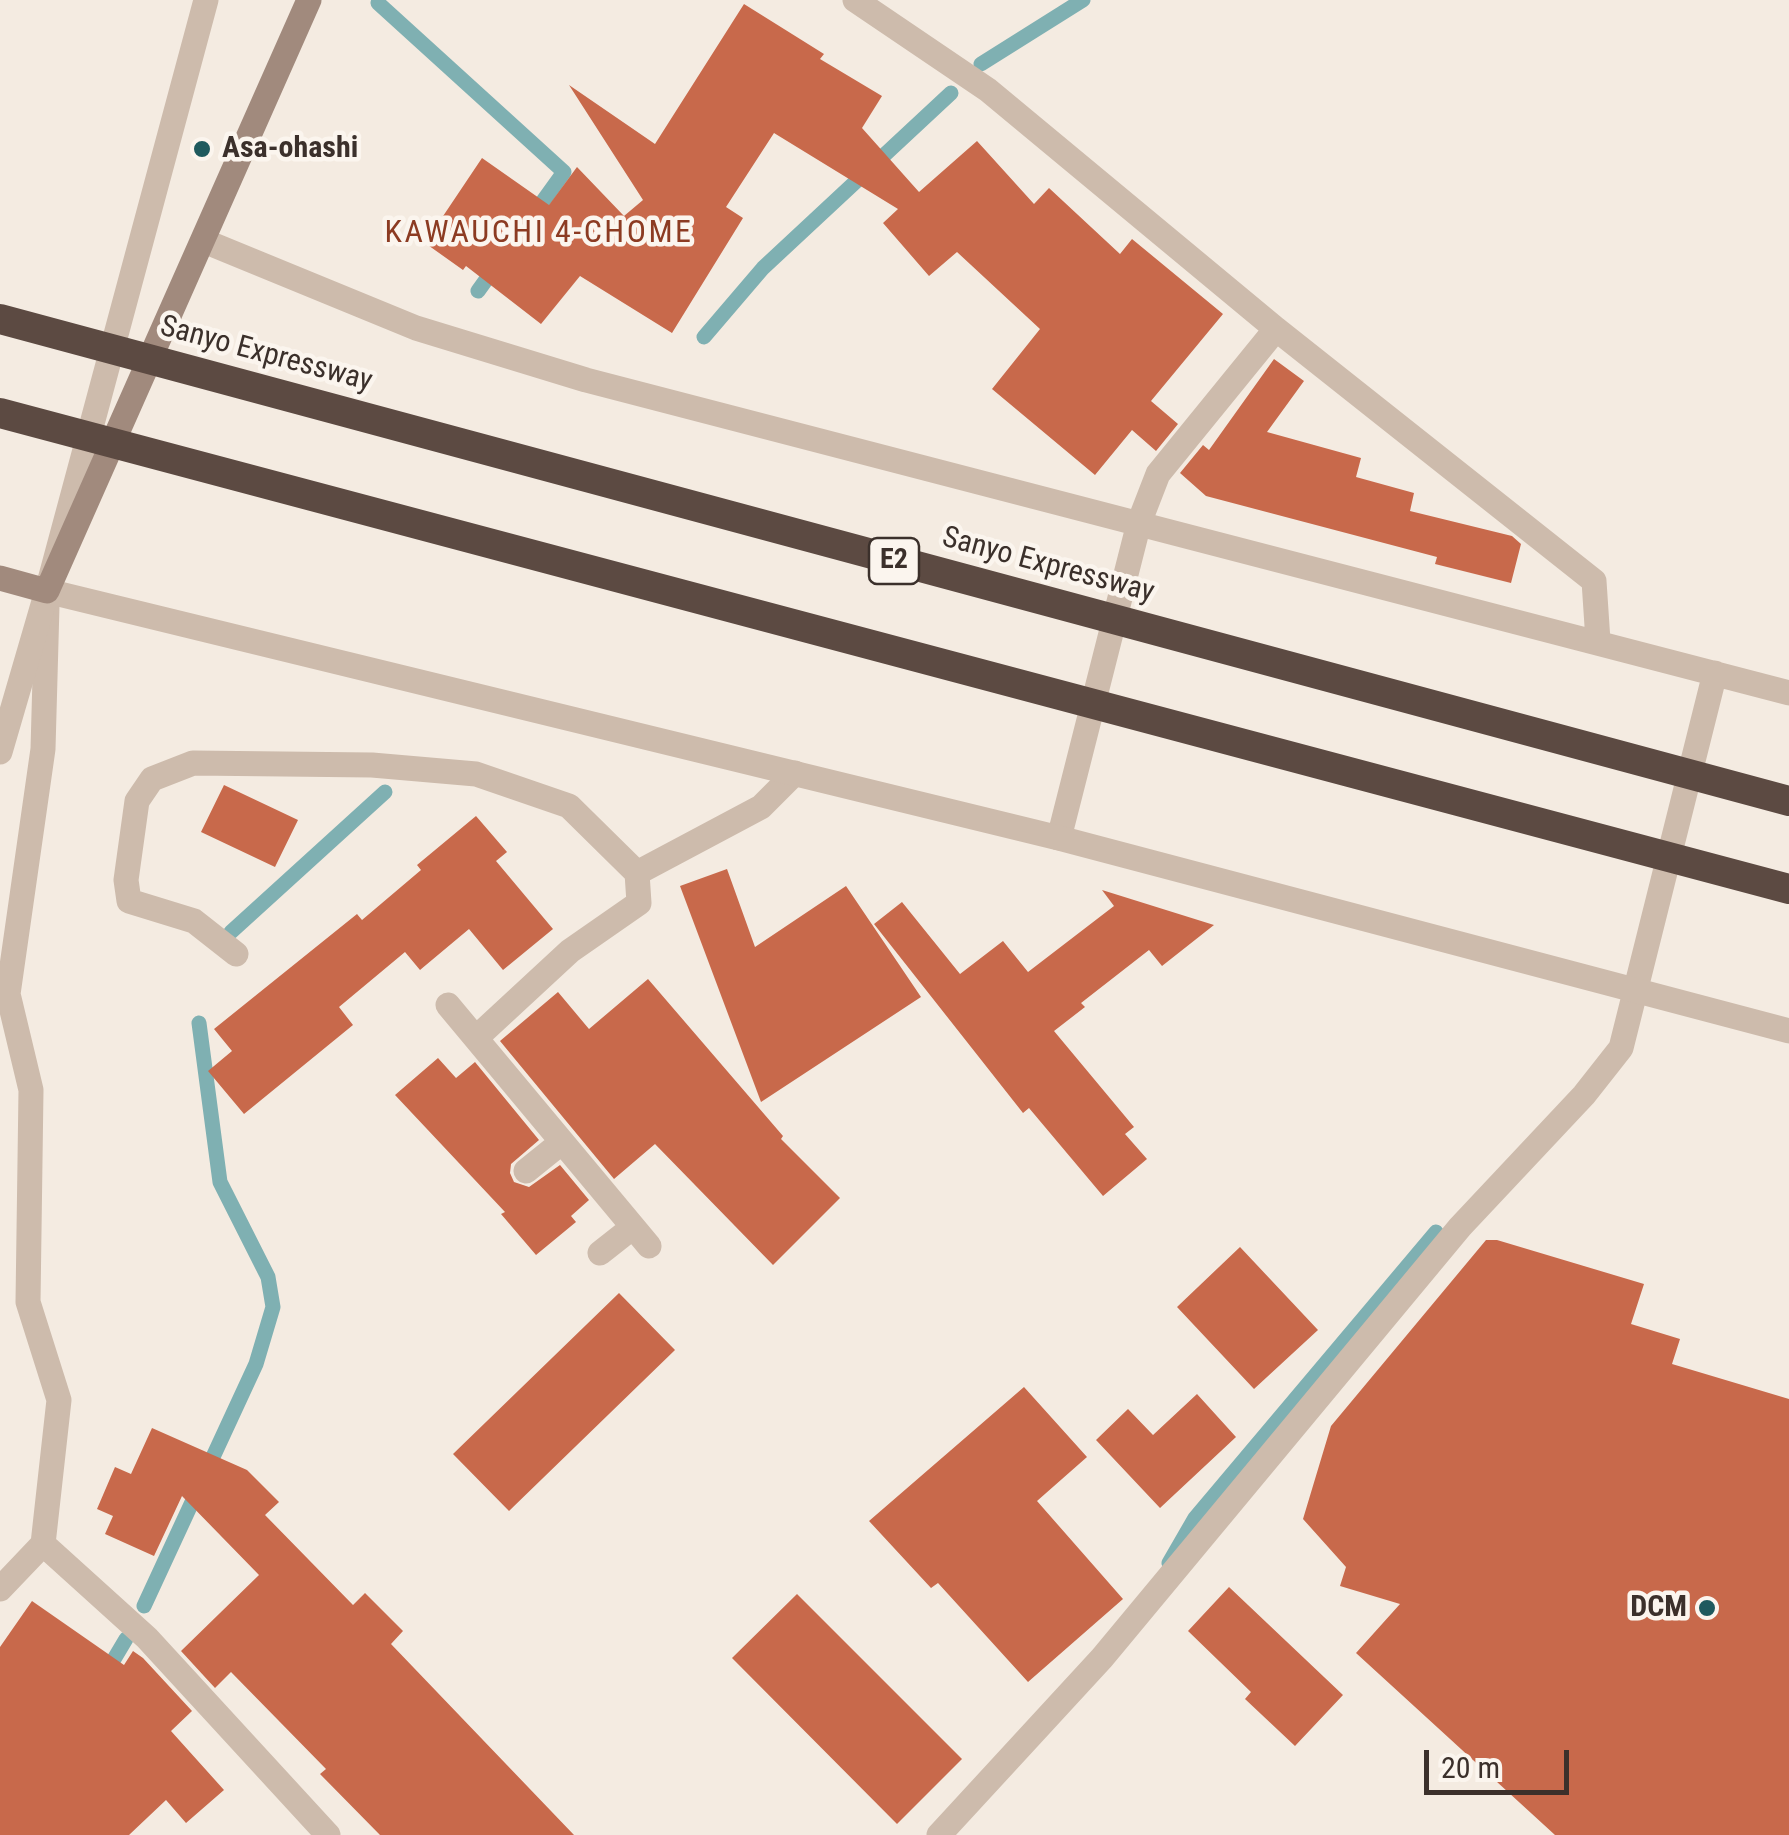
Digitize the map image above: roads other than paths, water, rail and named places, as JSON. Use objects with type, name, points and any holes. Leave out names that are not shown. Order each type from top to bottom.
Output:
[{"type":"highway","name":"Sanyo Expressway","points":[[0,319],[1789,801]]},
{"type":"highway","points":[[0,413],[1789,889]]},
{"type":"main road","points":[[3,579],[47,591],[309,0]]},
{"type":"street","points":[[0,752],[206,0]]},
{"type":"street","points":[[855,0],[988,90],[1276,330],[1594,580],[1598,641]]},
{"type":"street","points":[[204,241],[416,328],[586,380],[1789,693]]},
{"type":"street","points":[[1059,838],[1138,522],[1158,474],[1276,330]]},
{"type":"street","points":[[47,591],[1059,838],[1789,1031]]},
{"type":"street","points":[[0,1589],[43,1544],[58,1400],[28,1302],[31,1090],[8,994],[43,750],[47,591]]},
{"type":"street","points":[[939,1835],[1102,1658],[1460,1227],[1584,1095],[1621,1048],[1714,673]]},
{"type":"street","points":[[236,954],[194,921],[129,900],[126,880],[137,801],[152,779],[193,763],[372,765],[476,774],[569,806],[638,874],[639,902],[570,951],[476,1038]]},
{"type":"street","points":[[638,874],[761,808],[794,773]]},
{"type":"street","points":[[448,1004],[641,1236],[600,1254]]},
{"type":"street","points":[[526,1171],[562,1142]]},
{"type":"street","points":[[43,1544],[146,1638],[328,1835]]},
{"type":"waterway","points":[[981,64],[1083,0]]},
{"type":"waterway","points":[[378,3],[564,172],[533,215]]},
{"type":"waterway","points":[[704,337],[763,268],[951,93]]},
{"type":"waterway","points":[[478,291],[496,266]]},
{"type":"waterway","points":[[231,932],[385,792]]},
{"type":"waterway","points":[[144,1606],[256,1364],[273,1307],[268,1277],[220,1182],[199,1023]]},
{"type":"waterway","points":[[1169,1563],[1195,1518],[1436,1232]]},
{"type":"waterway","points":[[104,1676],[126,1639]]},
{"type":"place","name":"Asa-ohashi","points":[[202,149]]},
{"type":"place","name":"DCM","points":[[1707,1608]]},
{"type":"district","name":"KAWAUCHI 4-CHOME","points":[[539,234]]}]
